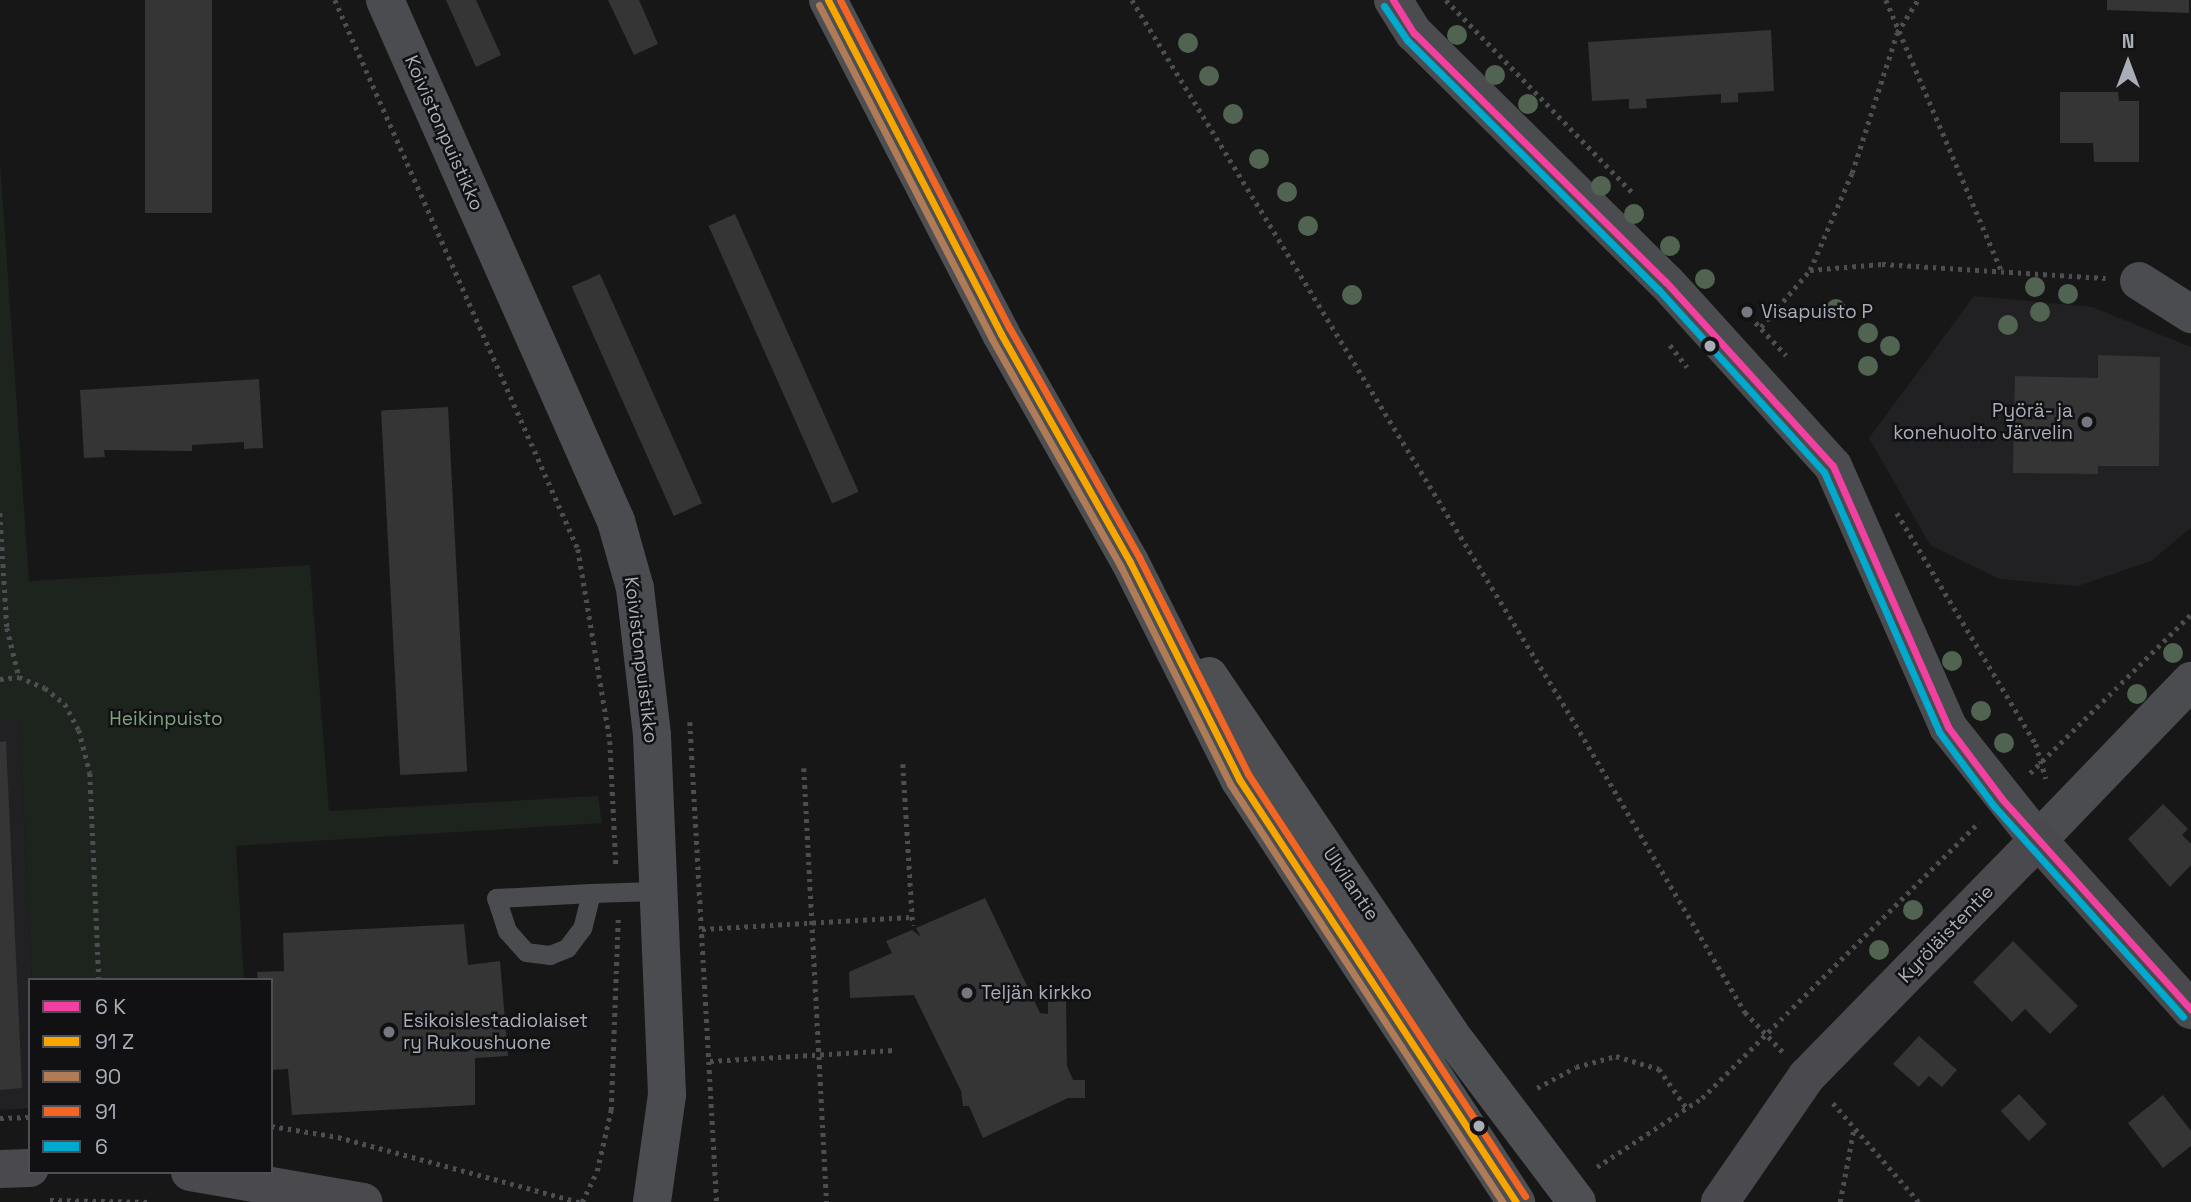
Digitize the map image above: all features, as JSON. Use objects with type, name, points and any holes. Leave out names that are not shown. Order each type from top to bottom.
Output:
[{"type":"main road","name":"Ulvilantie","points":[[828,0],[1001,334],[1130,562],[1239,779],[1516,1202]]},
{"type":"main road","name":"Ulvilantie","points":[[1130,562],[1457,1043],[1577,1202]]},
{"type":"street","name":"Koivistonpuistikko","points":[[385,0],[616,521],[635,588],[652,736],[667,1096],[652,1202]]},
{"type":"street","points":[[1393,0],[1414,33],[1666,282],[1833,466],[1948,727],[2002,799],[2191,1010]]},
{"type":"street","points":[[2139,281],[2191,314]]},
{"type":"street","name":"Kyröläistentie","points":[[1720,1202],[1807,1076],[2191,681]]},
{"type":"street","points":[[0,1170],[38,1184]]},
{"type":"street","points":[[202,1174],[363,1202]]},
{"type":"lane","points":[[591,893],[582,928],[567,948],[550,955],[526,952],[507,931],[496,898],[591,893],[658,891]]},
{"type":"path","points":[[273,1126],[338,1138],[581,1202],[597,1171],[611,1110],[620,969],[610,741],[578,549],[335,0]]},
{"type":"path","points":[[1132,0],[1560,698],[1745,1012],[1854,1126],[1919,1202]]},
{"type":"path","points":[[1886,0],[1897,33],[1955,154],[2001,270]]},
{"type":"path","points":[[1761,327],[1810,270],[1852,173],[1897,33],[1918,0]]},
{"type":"path","points":[[1810,270],[1882,264],[2139,281]]},
{"type":"path","points":[[0,513],[7,628],[19,677]]},
{"type":"path","points":[[1596,1168],[1686,1107],[1766,1035],[2191,614]]},
{"type":"path","points":[[0,678],[19,677],[65,704],[79,730],[90,773],[99,978]]},
{"type":"path","points":[[903,764],[913,926]]},
{"type":"path","points":[[804,768],[827,1202]]},
{"type":"path","points":[[702,929],[911,917]]},
{"type":"path","points":[[710,1061],[895,1050]]},
{"type":"path","points":[[1534,1090],[1576,1067],[1616,1056],[1659,1069],[1686,1107]]},
{"type":"path","points":[[0,1118],[28,1117]]},
{"type":"path","points":[[1840,1202],[1854,1126]]},
{"type":"path","points":[[38,1184],[150,1202]]},
{"type":"shaded area","points":[[1974,296],[2092,307],[2191,347],[2191,528],[2151,561],[2078,586],[1999,579],[1930,545],[1869,438]]},
{"type":"shaded area","points":[[19,719],[32,978],[28,978],[28,1108],[0,1110],[0,720]]},
{"type":"green space","name":"Heikinpuisto","points":[[0,162],[29,581],[310,565],[329,811],[598,796],[602,823],[236,846],[244,978],[32,978],[19,720],[0,720]]},
{"type":"building","points":[[145,0],[212,0],[212,213],[145,213]]},
{"type":"building","points":[[446,0],[476,0],[501,55],[476,67]]},
{"type":"building","points":[[608,0],[639,0],[658,44],[634,55]]},
{"type":"building","points":[[2107,0],[2189,0],[2189,13],[2107,10]]},
{"type":"building","points":[[1771,30],[1774,91],[1738,93],[1738,102],[1721,103],[1721,94],[1646,99],[1647,108],[1629,109],[1629,99],[1592,101],[1588,42]]},
{"type":"building","points":[[2060,92],[2118,92],[2119,101],[2139,101],[2139,162],[2094,162],[2093,143],[2060,143]]},
{"type":"building","points":[[735,214],[859,492],[832,504],[709,226]]},
{"type":"building","points":[[600,274],[702,503],[674,516],[572,287]]},
{"type":"building","name":"Pyörä- ja konehuolto Järvelin","points":[[2098,355],[2160,357],[2159,466],[2098,466],[2098,474],[2013,473],[2015,376],[2098,378]]},
{"type":"building","points":[[259,379],[263,448],[244,449],[244,442],[192,445],[192,451],[104,450],[105,457],[84,458],[80,390]]},
{"type":"building","points":[[448,407],[467,771],[400,775],[381,411]]},
{"type":"building","points":[[6,741],[22,1088],[0,1090],[0,742]]},
{"type":"building","points":[[2163,804],[2188,829],[2182,835],[2191,844],[2191,865],[2170,887],[2128,839]]},
{"type":"building","points":[[985,898],[1040,1013],[1048,1014],[1048,999],[1066,1000],[1067,1066],[1073,1080],[1085,1080],[1085,1098],[1068,1098],[983,1138],[969,1106],[963,1106],[961,1091],[914,995],[850,998],[849,972],[892,953],[886,941],[912,930],[921,937],[916,928]]},
{"type":"building","name":"Esikoislestadiolaiset ry Rukoushuone","points":[[464,924],[468,965],[500,961],[508,1056],[475,1058],[475,1105],[292,1115],[288,1069],[273,1070],[273,978],[258,978],[257,972],[284,971],[283,933]]},
{"type":"building","points":[[2013,941],[2078,1006],[2050,1034],[2025,1009],[2012,1022],[1973,982]]},
{"type":"building","points":[[1919,1036],[1957,1070],[1942,1087],[1929,1076],[1919,1087],[1893,1064]]},
{"type":"building","points":[[2019,1094],[2047,1124],[2029,1141],[2001,1111]]},
{"type":"building","points":[[2163,1095],[2191,1131],[2191,1146],[2163,1168],[2128,1123]]},
{"type":"transit line","points":[[828,0],[1001,334],[1130,562],[1239,779],[1516,1202]]},
{"type":"transit line","name":"91","points":[[840,0],[1010,329],[1139,557],[1248,774],[1525,1196]]},
{"type":"transit line","points":[[1393,0],[1414,33],[1666,282],[1833,466],[1948,727],[2002,799],[2191,1010]]},
{"type":"transit line","name":"90","points":[[819,5],[992,339],[1121,567],[1230,784],[1503,1202]]},
{"type":"transit line","name":"6","points":[[1384,6],[1407,40],[1658,289],[1824,472],[1939,732],[1994,806],[2183,1017]]},
{"type":"place","name":"Visapuisto P","points":[[1747,312]]},
{"type":"place","name":"Pyörä- ja konehuolto Järvelin","points":[[2087,422]]},
{"type":"place","name":"Teljän kirkko","points":[[967,993]]},
{"type":"place","name":"Esikoislestadiolaiset ry Rukoushuone","points":[[389,1032]]}]
